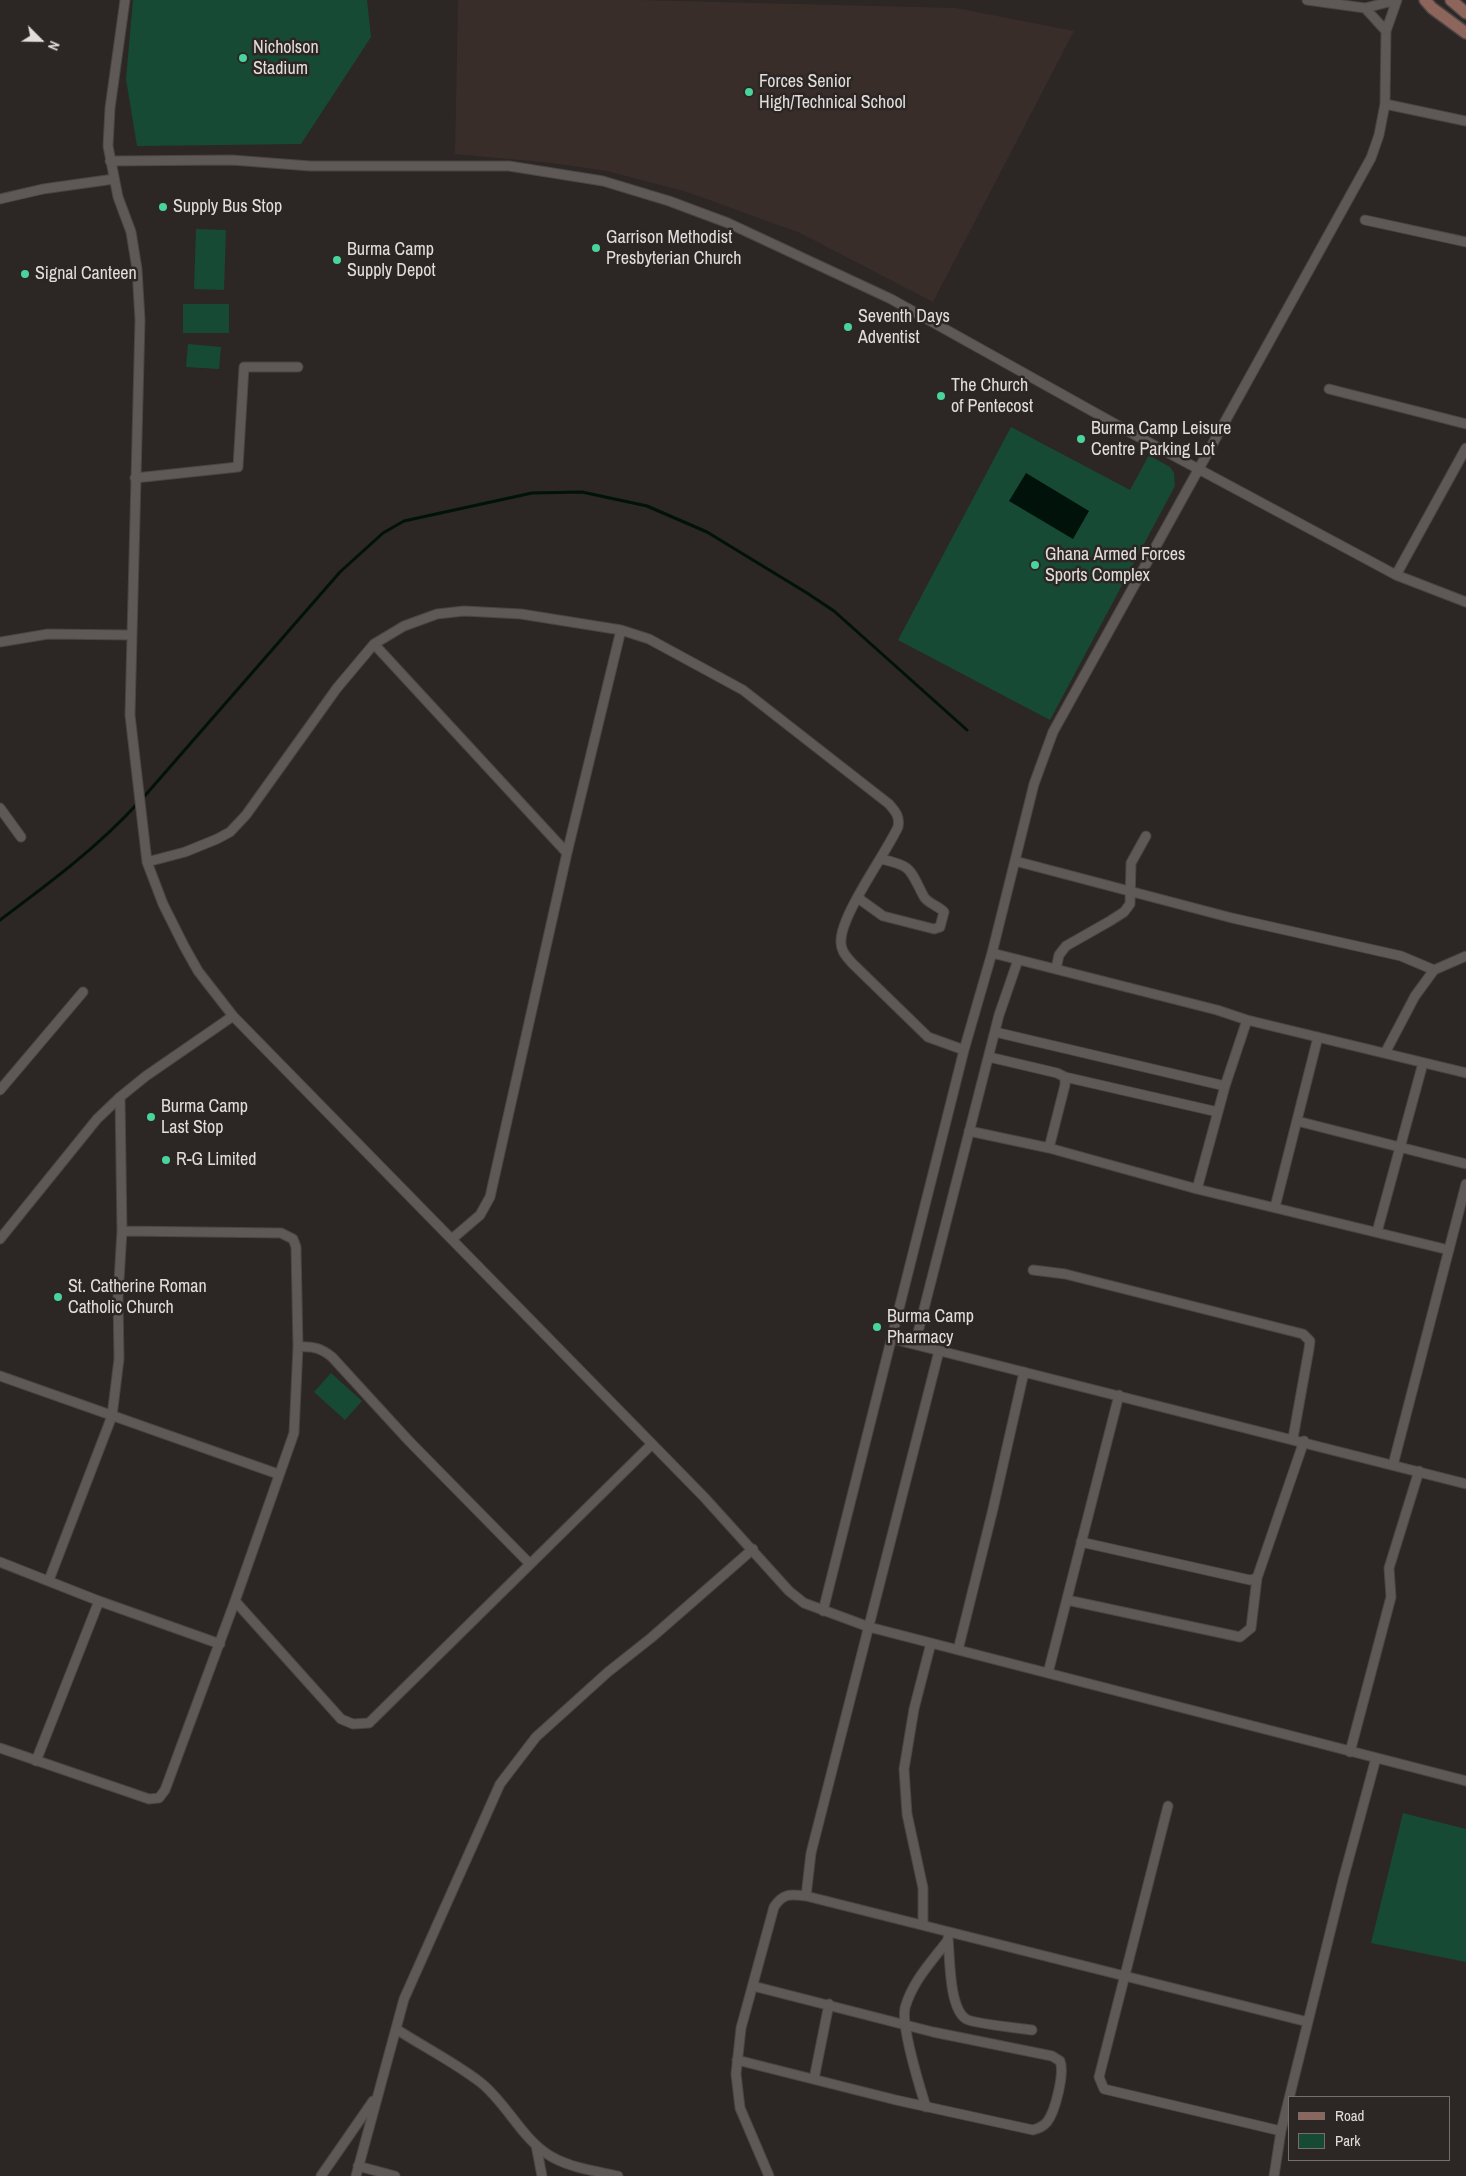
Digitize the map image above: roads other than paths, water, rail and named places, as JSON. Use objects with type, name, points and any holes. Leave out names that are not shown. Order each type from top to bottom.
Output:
[{"type":"main road","points":[[1425,0],[1432,8],[1466,33]]},
{"type":"main road","points":[[1451,0],[1466,13]]},
{"type":"street","points":[[124,0],[110,108],[108,146],[118,197],[132,232],[137,269],[140,320],[130,715],[147,862],[163,904],[198,971],[234,1016],[652,1444],[753,1550],[789,1591],[804,1603],[869,1627],[930,1644],[1466,1781]]},
{"type":"street","points":[[823,1611],[894,1339],[964,1050],[992,953],[1034,784],[1053,732],[1197,468],[1240,396],[1360,179],[1379,135],[1385,104],[1386,31],[1397,0],[1365,8],[1306,0]]},
{"type":"street","points":[[1365,8],[1386,31]]},
{"type":"street","points":[[1385,104],[1466,121]]},
{"type":"street","points":[[110,161],[232,160],[310,166],[509,166],[603,181],[702,213],[831,269],[948,329],[1197,468],[1396,575],[1466,602]]},
{"type":"street","points":[[0,199],[43,189],[114,179]]},
{"type":"street","points":[[1366,220],[1466,242]]},
{"type":"street","points":[[135,478],[238,467],[244,368],[298,367]]},
{"type":"street","points":[[1329,389],[1466,424]]},
{"type":"street","points":[[1396,575],[1466,448]]},
{"type":"street","points":[[147,862],[185,852],[230,832],[246,815],[337,688],[374,644],[404,626],[437,614],[464,611],[521,614],[621,630],[650,639],[743,690],[890,804],[900,820],[894,837],[858,898],[842,931],[840,942],[844,953],[928,1038],[964,1050]]},
{"type":"street","points":[[452,1239],[480,1215],[490,1197],[567,853],[621,630]]},
{"type":"street","points":[[0,642],[48,634],[131,635]]},
{"type":"street","points":[[374,644],[567,853]]},
{"type":"street","points":[[0,808],[21,837]]},
{"type":"street","points":[[1056,969],[1062,950],[1124,912],[1130,904],[1131,863],[1146,836]]},
{"type":"street","points":[[858,898],[890,919],[934,929],[940,927],[944,912],[923,896],[919,884],[910,870],[899,863],[881,859]]},
{"type":"street","points":[[1015,861],[1131,893],[1401,956],[1434,970]]},
{"type":"street","points":[[992,953],[1217,1010],[1247,1020],[1466,1074]]},
{"type":"street","points":[[1386,1053],[1415,996],[1434,970],[1466,956]]},
{"type":"street","points":[[914,1344],[995,1032],[1018,960]]},
{"type":"street","points":[[0,1090],[83,992]]},
{"type":"street","points":[[0,1239],[98,1119],[120,1097],[146,1076],[234,1016]]},
{"type":"street","points":[[1196,1189],[1225,1086],[1247,1020]]},
{"type":"street","points":[[995,1032],[1225,1086]]},
{"type":"street","points":[[1275,1207],[1318,1037]]},
{"type":"street","points":[[989,1057],[1057,1073],[1065,1077],[1218,1112]]},
{"type":"street","points":[[1377,1232],[1423,1063]]},
{"type":"street","points":[[1049,1148],[1065,1077]]},
{"type":"street","points":[[49,1580],[112,1416],[119,1359],[118,1297],[122,1231],[120,1097]]},
{"type":"street","points":[[1297,1121],[1466,1164]]},
{"type":"street","points":[[969,1131],[1049,1148],[1196,1189],[1449,1250]]},
{"type":"street","points":[[1393,1464],[1466,1184]]},
{"type":"street","points":[[0,1748],[149,1799],[159,1798],[165,1790],[220,1644],[295,1424],[298,1347],[296,1247],[293,1239],[288,1235],[122,1231]]},
{"type":"street","points":[[1033,1270],[1074,1276],[1303,1334],[1310,1340],[1293,1438]]},
{"type":"street","points":[[894,1339],[1293,1438],[1466,1484]]},
{"type":"street","points":[[298,1347],[310,1346],[322,1349],[332,1358],[409,1441],[530,1564]]},
{"type":"street","points":[[806,1896],[812,1853],[939,1350]]},
{"type":"street","points":[[958,1650],[994,1509],[1024,1372]]},
{"type":"street","points":[[0,1376],[278,1474]]},
{"type":"street","points":[[1048,1673],[1119,1395]]},
{"type":"street","points":[[1067,1600],[1240,1636],[1251,1628],[1257,1578],[1304,1441]]},
{"type":"street","points":[[235,1601],[341,1719],[354,1724],[369,1723],[652,1444]]},
{"type":"street","points":[[1350,1752],[1391,1597],[1389,1568],[1419,1471]]},
{"type":"street","points":[[1082,1542],[1250,1580],[1257,1578]]},
{"type":"street","points":[[356,2176],[404,1999],[500,1784],[536,1737],[608,1672],[658,1633],[753,1550]]},
{"type":"street","points":[[0,1562],[99,1601],[220,1644]]},
{"type":"street","points":[[36,1761],[99,1601]]},
{"type":"street","points":[[923,1926],[923,1888],[906,1814],[905,1764],[914,1709],[930,1644]]},
{"type":"street","points":[[1290,2096],[1376,1758]]},
{"type":"street","points":[[1168,1806],[1099,2077],[1104,2088],[1281,2131]]},
{"type":"street","points":[[768,2176],[740,2108],[736,2083],[737,2060],[741,2028],[774,1907],[780,1898],[788,1894],[806,1896],[923,1926],[948,1936],[1124,1975],[1308,2022]]},
{"type":"street","points":[[926,2107],[912,2056],[905,2010],[913,1988],[948,1936]]},
{"type":"street","points":[[948,1936],[953,1976],[953,1996],[956,2007],[967,2020],[1032,2030]]},
{"type":"street","points":[[737,2060],[926,2107],[1033,2130],[1041,2127],[1052,2114],[1062,2067],[1060,2061],[1052,2056],[906,2025],[753,1986]]},
{"type":"street","points":[[814,2079],[829,2004]]},
{"type":"street","points":[[396,2030],[481,2083],[536,2144],[550,2156],[572,2166],[618,2176]]},
{"type":"street","points":[[321,2176],[377,2095]]},
{"type":"street","points":[[1274,2176],[1281,2131],[1288,2103]]},
{"type":"street","points":[[536,2144],[542,2176]]},
{"type":"street","points":[[358,2166],[395,2176]]},
{"type":"waterway","points":[[142,799],[340,572],[383,533],[404,521],[532,493],[582,492],[647,506],[707,532],[834,611],[967,730]]},
{"type":"waterway","points":[[0,920],[89,850],[138,803]]},
{"type":"place","name":"Nicholson Stadium","points":[[243,58]]},
{"type":"place","name":"Forces Senior High/Technical School","points":[[749,92]]},
{"type":"place","name":"Supply Bus Stop","points":[[163,207]]},
{"type":"place","name":"Garrison Methodist Presbyterian Church","points":[[596,248]]},
{"type":"place","name":"Burma Camp Supply Depot","points":[[337,260]]},
{"type":"place","name":"Signal Canteen","points":[[25,274]]},
{"type":"place","name":"Seventh Days Adventist","points":[[848,327]]},
{"type":"place","name":"The Church of Pentecost","points":[[941,396]]},
{"type":"place","name":"Burma Camp Leisure Centre Parking Lot","points":[[1081,439]]},
{"type":"place","name":"Ghana Armed Forces Sports Complex","points":[[1035,565]]},
{"type":"place","name":"Burma Camp Last Stop","points":[[151,1117]]},
{"type":"place","name":"R-G Limited","points":[[166,1160]]},
{"type":"place","name":"St. Catherine Roman Catholic Church","points":[[58,1297]]},
{"type":"place","name":"Burma Camp Pharmacy","points":[[877,1327]]}]
